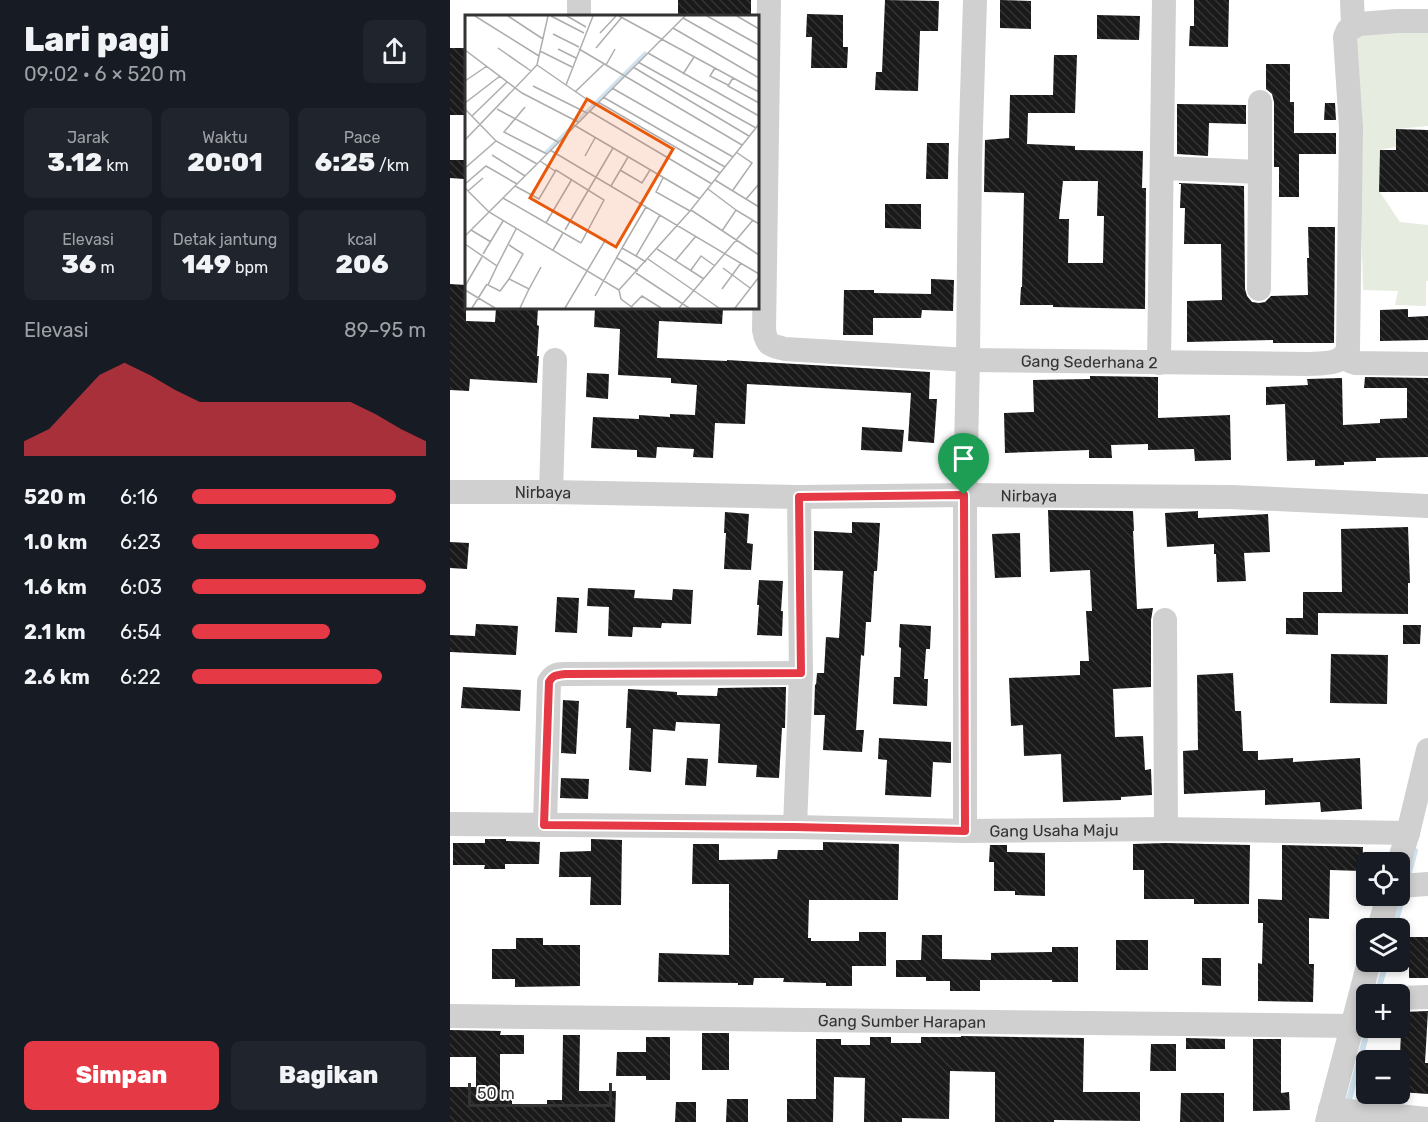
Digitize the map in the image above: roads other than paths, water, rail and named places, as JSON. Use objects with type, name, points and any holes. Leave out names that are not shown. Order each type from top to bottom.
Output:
[{"type":"street","name":"Gang Sederhana 2","points":[[769,0],[764,330],[766,340],[771,345],[785,349],[968,360],[1306,364],[1339,361],[1346,356]]},
{"type":"street","points":[[965,831],[964,495],[975,0]]},
{"type":"street","points":[[1160,363],[1164,0]]},
{"type":"street","points":[[1352,0],[1353,26]]},
{"type":"street","points":[[1428,21],[1359,24],[1348,30],[1345,37],[1351,128],[1348,349],[1346,356],[1350,361],[1356,363],[1428,364]]},
{"type":"street","points":[[1259,289],[1260,102]]},
{"type":"street","points":[[1162,168],[1260,172]]},
{"type":"street","points":[[551,492],[555,360]]},
{"type":"street","name":"Nirbaya","points":[[450,492],[799,497],[964,495],[1231,497],[1428,506]]},
{"type":"street","points":[[795,827],[801,673],[799,497]]},
{"type":"street","points":[[1166,620],[1166,829]]},
{"type":"street","points":[[544,825],[549,682],[552,677],[565,674],[801,673]]},
{"type":"street","points":[[1402,852],[1428,750]]},
{"type":"street","name":"Gang Usaha Maju","points":[[450,824],[965,831],[1166,829],[1408,833]]},
{"type":"street","points":[[1410,885],[1428,884]]},
{"type":"street","points":[[1410,998],[1428,997]]},
{"type":"street","name":"Gang Sumber Harapan","points":[[450,1016],[1353,1026]]},
{"type":"street","points":[[1356,1018],[1329,1115],[1428,1119]]},
{"type":"waterway","points":[[1410,868],[1415,851]]},
{"type":"waterway","points":[[1397,918],[1400,906]]},
{"type":"waterway","points":[[1380,984],[1383,972]]},
{"type":"waterway","points":[[1347,1107],[1365,1038]]}]
